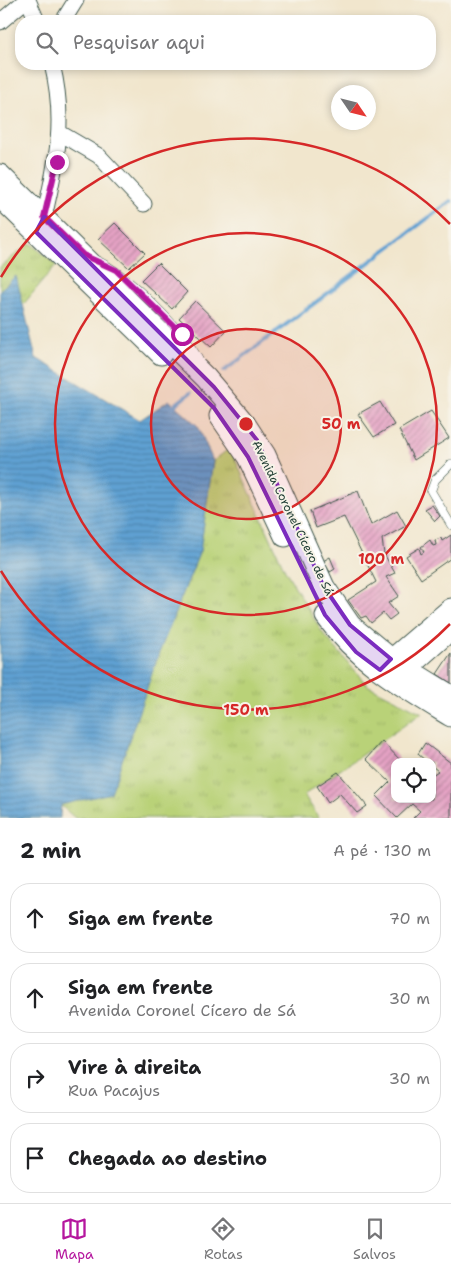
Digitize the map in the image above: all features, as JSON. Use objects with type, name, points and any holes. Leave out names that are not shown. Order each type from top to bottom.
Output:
[{"type":"main road","name":"Avenida Coronel Cícero de Sá","points":[[0,175],[40,225],[220,415],[248,457],[298,565],[325,615],[356,652],[451,696]]},
{"type":"main road","name":"Avenida Coronel Cícero de Sá","points":[[0,197],[83,255],[206,378],[257,440],[321,588],[350,625],[392,670],[451,716]]},
{"type":"main road","points":[[392,670],[451,609]]},
{"type":"main road","points":[[392,670],[451,629]]},
{"type":"street","points":[[0,22],[27,0],[34,15]]},
{"type":"street","points":[[67,15],[76,0]]},
{"type":"street","points":[[40,225],[57,162],[60,133],[60,108],[53,70]]},
{"type":"street","points":[[60,133],[99,156],[144,204]]},
{"type":"lane","points":[[451,464],[435,480],[431,491],[451,525]]},
{"type":"highlighted area","points":[[44,217],[214,387],[257,440],[324,587],[350,625],[391,659],[380,670],[356,652],[325,615],[248,457],[214,408],[36,232]]},
{"type":"green space","points":[[30,243],[56,265],[22,306],[16,276],[0,290],[0,267]]},
{"type":"green space","points":[[230,448],[285,570],[322,632],[367,685],[422,713],[304,795],[319,818],[75,818],[60,805],[111,792],[159,653],[200,551],[213,461]]},
{"type":"water","points":[[16,276],[36,358],[140,420],[169,400],[198,426],[213,461],[200,551],[159,653],[111,793],[61,805],[60,818],[0,818],[0,290]]},
{"type":"building","points":[[115,223],[145,253],[129,268],[98,239]]},
{"type":"building","points":[[158,263],[187,292],[172,309],[141,280]]},
{"type":"building","points":[[195,301],[226,331],[211,347],[179,318]]},
{"type":"building","points":[[380,402],[394,425],[374,437],[358,414]]},
{"type":"building","points":[[431,411],[449,438],[414,460],[399,430]]},
{"type":"building","points":[[358,491],[371,525],[397,510],[406,526],[382,539],[384,554],[395,573],[386,577],[399,596],[388,603],[397,614],[389,620],[383,613],[371,623],[366,616],[361,618],[348,600],[376,582],[344,517],[316,528],[310,511]]},
{"type":"building","points":[[432,505],[440,516],[435,521],[425,509]]},
{"type":"building","points":[[451,535],[451,558],[421,579],[406,556],[419,548],[421,554],[424,552],[421,547],[430,540],[433,546],[436,545],[435,540],[441,538],[442,541]]},
{"type":"building","points":[[330,557],[335,569],[330,572],[323,561]]},
{"type":"building","points":[[451,653],[451,683],[437,674]]},
{"type":"building","points":[[382,741],[398,758],[391,758],[391,803],[436,803],[436,772],[438,771],[436,769],[436,758],[422,758],[418,754],[425,743],[451,763],[451,818],[413,818],[420,811],[412,804],[397,818],[376,796],[390,782],[366,759]]},
{"type":"building","points":[[338,772],[367,806],[357,813],[340,794],[328,803],[317,786]]},
{"type":"waterway","points":[[224,371],[451,201]]},
{"type":"waterway","points":[[171,408],[190,393]]},
{"type":"route","points":[[57,162],[44,217],[83,255],[116,270],[182,334]]}]
